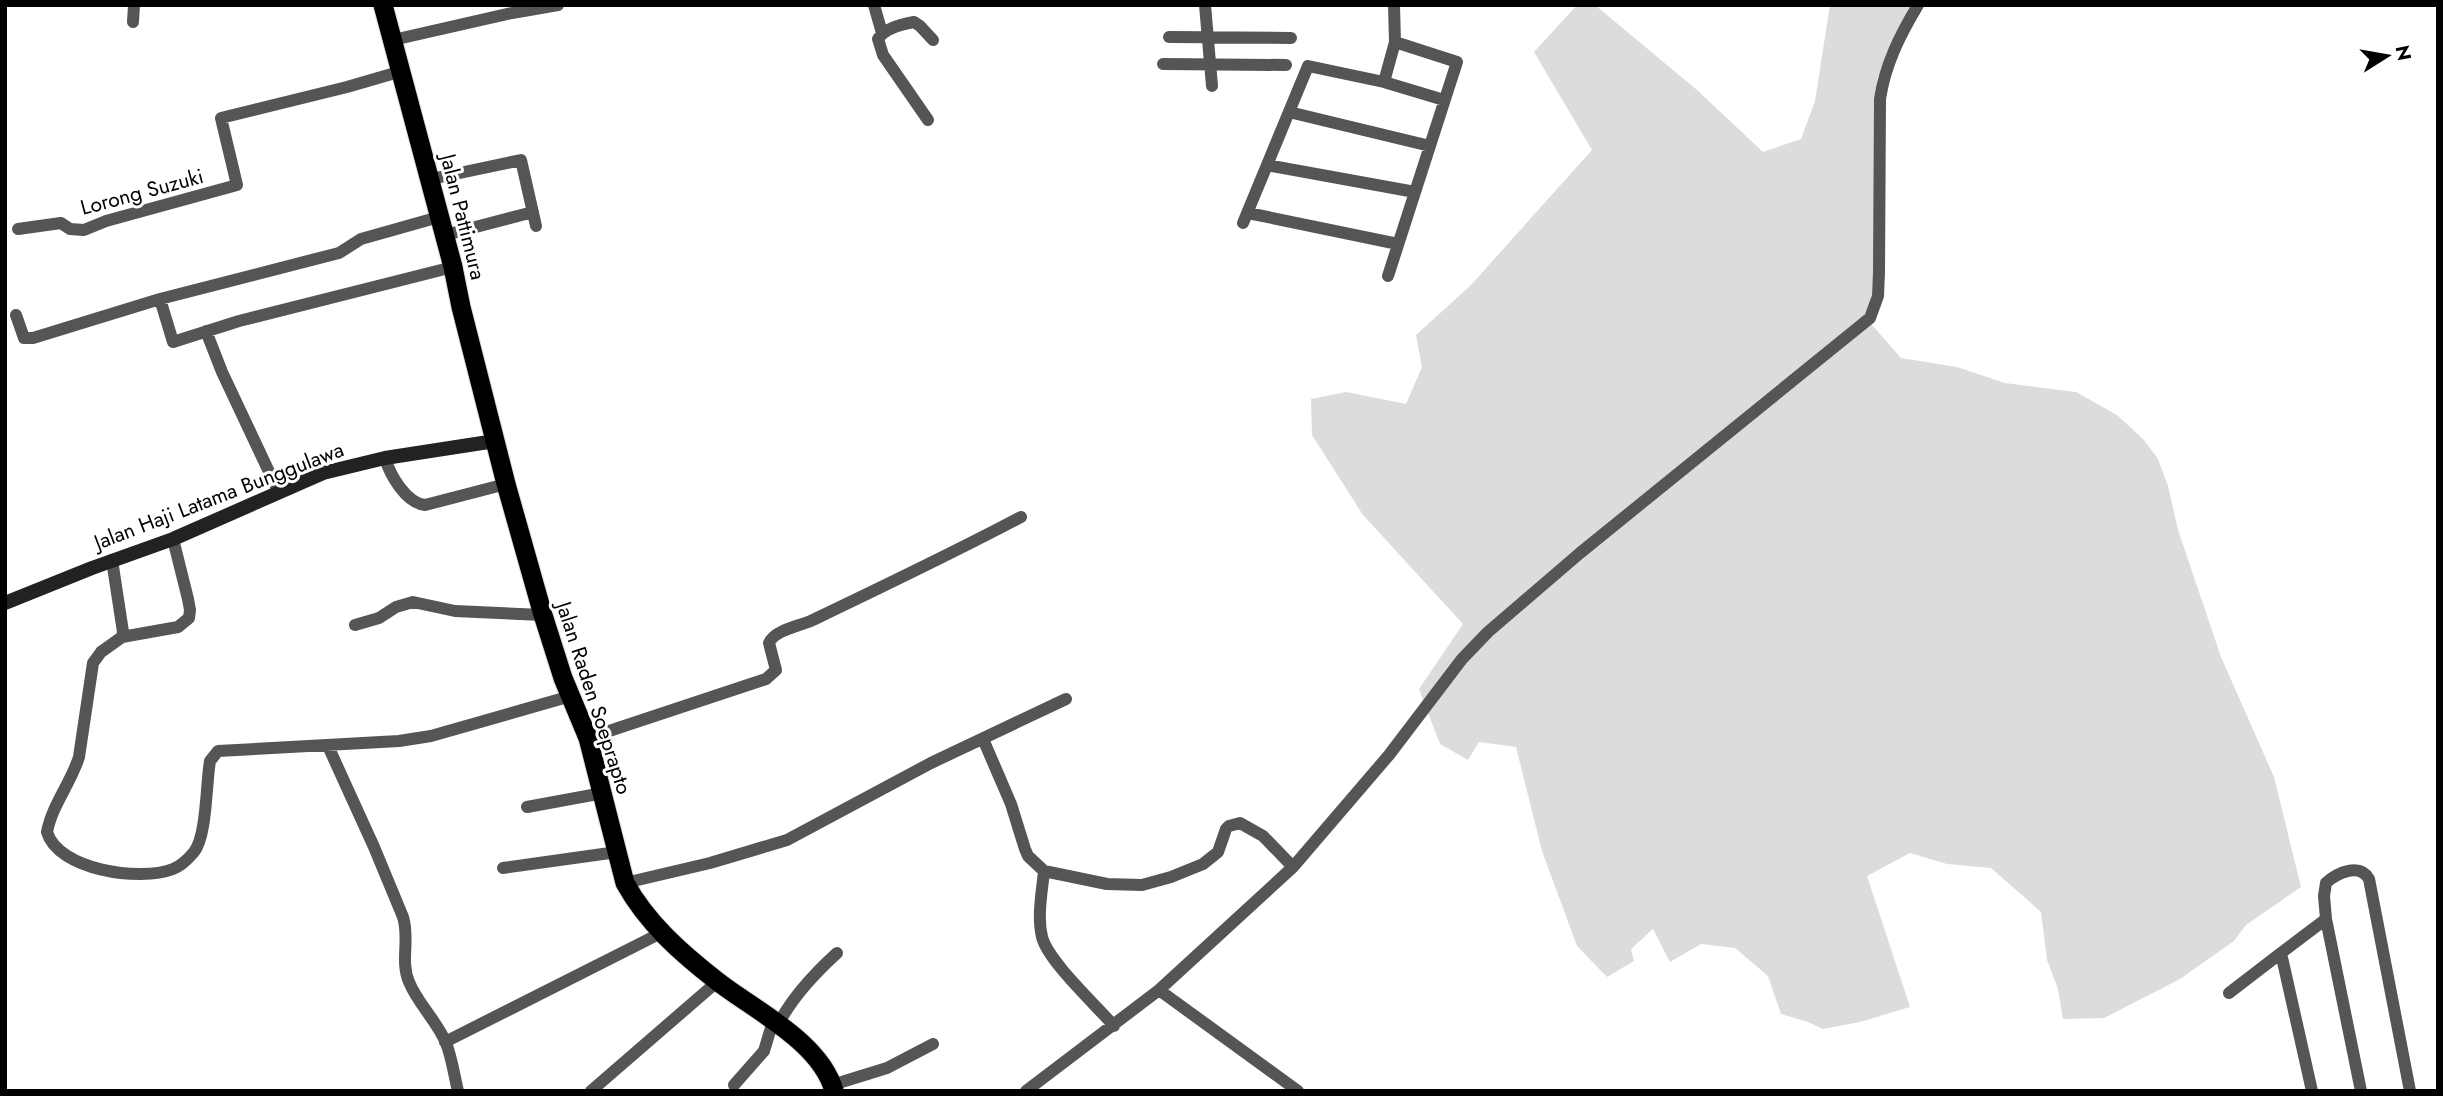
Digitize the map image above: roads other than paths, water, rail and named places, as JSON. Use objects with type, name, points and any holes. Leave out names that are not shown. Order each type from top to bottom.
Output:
[{"type":"highway","name":"Jalan Pattimura","points":[[383,5],[453,267],[495,441]]},
{"type":"highway","name":"Jalan Raden Soeprapto","points":[[495,441],[542,615],[570,696],[588,738],[625,883],[636,905],[661,933],[718,982],[776,1023],[807,1049],[833,1088]]},
{"type":"main road","name":"Jalan Haji Latama Bunggulawa","points":[[5,603],[173,539],[323,473],[384,458],[495,441]]},
{"type":"street","points":[[133,22],[134,5]]},
{"type":"street","points":[[393,40],[558,5]]},
{"type":"street","points":[[874,5],[883,33]]},
{"type":"street","points":[[1205,5],[1212,86]]},
{"type":"street","points":[[1384,82],[1395,42],[1394,5]]},
{"type":"street","points":[[1026,1091],[1159,990],[1293,867],[1389,755],[1462,659],[1489,632],[1580,553],[1870,318],[1878,296],[1880,99],[1883,77],[1905,26],[1918,5]]},
{"type":"street","points":[[928,120],[883,55],[878,39],[883,33],[914,22],[933,40]]},
{"type":"street","points":[[1170,37],[1291,38]]},
{"type":"street","points":[[1388,276],[1457,62],[1395,42]]},
{"type":"street","points":[[1163,64],[1286,65]]},
{"type":"street","points":[[1398,244],[1245,218],[1308,66],[1384,82],[1444,100]]},
{"type":"street","name":"Lorong Suzuki","points":[[18,229],[61,222],[70,229],[84,230],[106,221],[237,185],[220,118],[402,71]]},
{"type":"street","points":[[1289,111],[1430,146]]},
{"type":"street","points":[[430,179],[521,160],[536,226]]},
{"type":"street","points":[[1267,165],[1415,192]]},
{"type":"street","points":[[16,315],[24,338],[27,339],[160,299],[339,253],[361,239],[533,212]]},
{"type":"street","points":[[160,299],[173,342],[276,311],[453,267]]},
{"type":"street","points":[[206,331],[222,372],[279,493]]},
{"type":"street","points":[[384,458],[391,478],[417,504],[425,505],[506,484]]},
{"type":"street","points":[[588,738],[766,679],[776,670],[769,643],[775,635],[813,621],[1021,517]]},
{"type":"street","points":[[173,539],[188,599],[189,618],[178,627],[122,637],[101,652],[93,663],[79,757],[48,823],[50,841],[69,857],[113,872],[147,873],[173,869],[199,845],[208,771],[213,755],[225,751],[399,741],[431,736],[570,696]]},
{"type":"street","points":[[112,560],[122,637]]},
{"type":"street","points":[[355,625],[379,618],[396,607],[413,602],[455,611],[542,615]]},
{"type":"street","points":[[625,883],[719,861],[787,839],[931,763],[1066,699]]},
{"type":"street","points":[[983,739],[1011,804],[1028,856],[1044,871],[1107,884],[1142,885],[1189,871],[1211,859],[1222,844],[1226,829],[1240,823],[1263,836],[1293,867]]},
{"type":"street","points":[[328,746],[406,925],[404,961],[409,983],[445,1042],[458,1091]]},
{"type":"street","points":[[527,807],[603,793]]},
{"type":"street","points":[[503,868],[617,852]]},
{"type":"street","points":[[2361,1091],[2326,919],[2324,896],[2326,883],[2344,872],[2358,869],[2369,879],[2410,1091]]},
{"type":"street","points":[[1044,871],[1040,912],[1046,949],[1114,1026]]},
{"type":"street","points":[[2229,993],[2326,919]]},
{"type":"street","points":[[445,1042],[661,933]]},
{"type":"street","points":[[734,1085],[764,1051],[776,1023],[812,976],[837,953]]},
{"type":"street","points":[[2281,953],[2312,1091]]},
{"type":"street","points":[[591,1091],[718,982]]},
{"type":"street","points":[[1159,990],[1298,1091]]},
{"type":"street","points":[[833,1088],[887,1068],[933,1044]]}]
